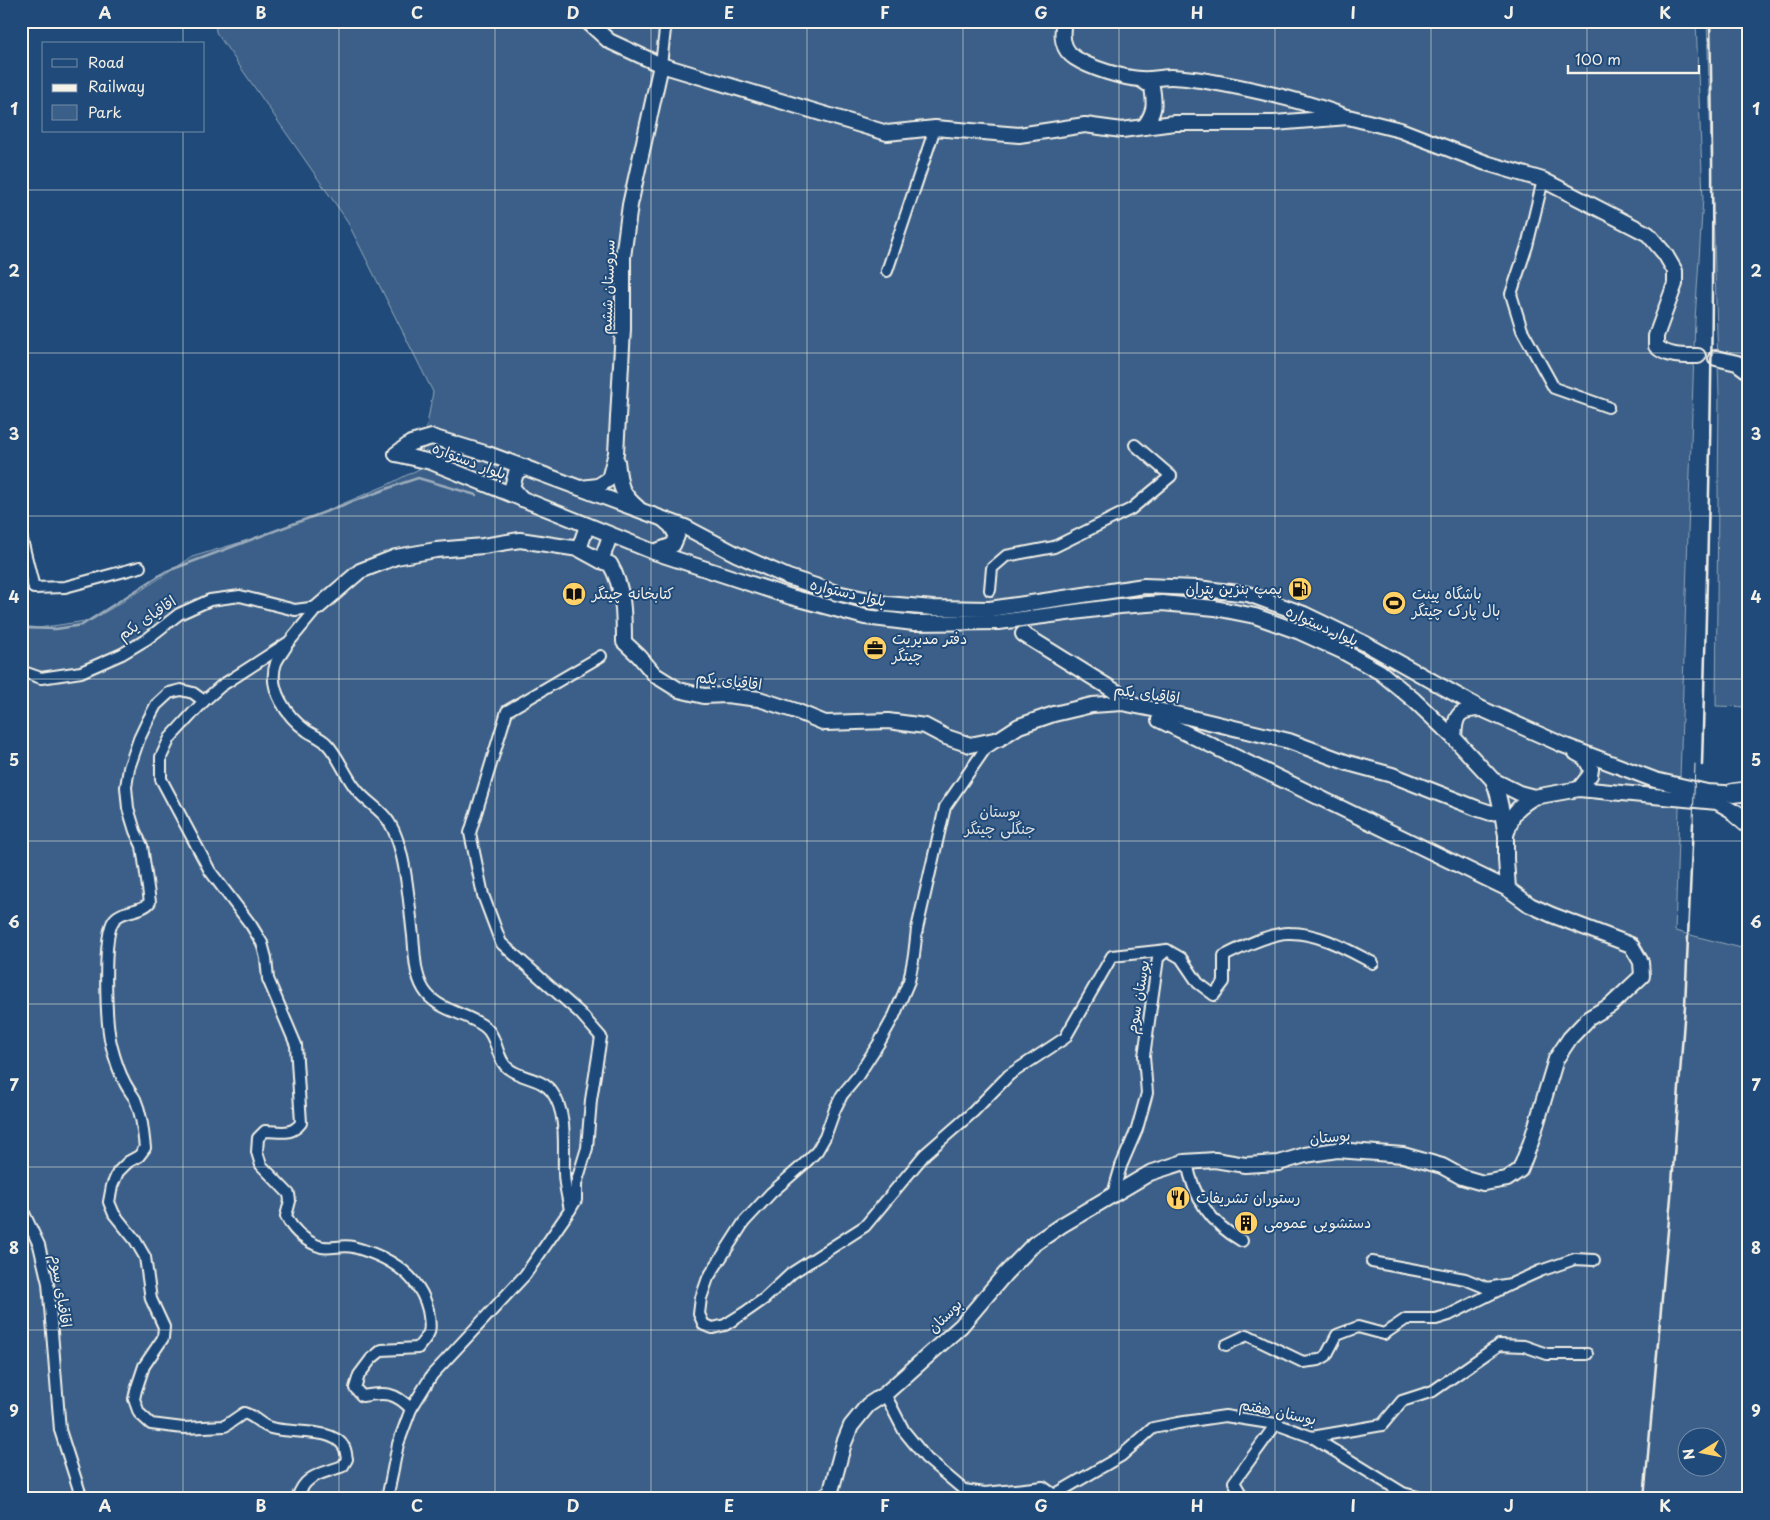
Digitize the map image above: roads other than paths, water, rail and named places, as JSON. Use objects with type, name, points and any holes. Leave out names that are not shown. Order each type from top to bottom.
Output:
[{"type":"street","points":[[586,21],[609,41],[662,65],[887,133],[935,128],[1019,135],[1085,125],[1122,130],[1174,123],[1274,124],[1348,117]]},
{"type":"street","points":[[662,65],[666,21]]},
{"type":"street","points":[[1064,21],[1062,31],[1063,42],[1074,58],[1096,69],[1140,80],[1171,77],[1201,80],[1300,101],[1348,117],[1400,130],[1486,163],[1543,180],[1648,234],[1665,254],[1675,271],[1675,284],[1656,336],[1656,346],[1661,351],[1677,356],[1698,356]]},
{"type":"street","name":"سروستان ششم","points":[[616,453],[623,329],[623,257],[630,205],[662,65]]},
{"type":"street","points":[[1140,80],[1152,88],[1154,101],[1153,116],[1144,127]]},
{"type":"street","points":[[886,271],[935,128]]},
{"type":"street","points":[[1543,180],[1527,246],[1511,294],[1522,330],[1554,388],[1608,407]]},
{"type":"street","points":[[1716,358],[1737,363],[1749,372]]},
{"type":"street","name":"بلوار دستواره","points":[[432,437],[488,454],[685,527],[736,554],[788,577],[837,593],[887,604],[933,608],[990,609],[1144,586],[1197,588],[1248,594],[1304,614],[1366,644],[1482,709],[1563,745],[1655,780],[1712,797],[1579,789],[1534,797],[1519,793],[1493,780],[1454,738],[1414,700],[1380,672],[1325,643],[1255,616],[1215,608],[1162,603],[1120,606],[999,622],[914,623],[864,616],[791,597],[654,552],[610,536],[431,462],[396,454],[411,442],[432,437]]},
{"type":"street","points":[[990,590],[992,568],[1006,556],[1054,547],[1131,509],[1171,476],[1134,445]]},
{"type":"street","points":[[580,488],[598,486],[610,479],[616,453]]},
{"type":"street","points":[[616,453],[620,484],[626,498],[643,512]]},
{"type":"street","points":[[523,500],[512,487],[516,473],[525,467]]},
{"type":"street","points":[[654,552],[673,545],[677,536],[662,518]]},
{"type":"street","points":[[578,550],[587,526]]},
{"type":"street","points":[[21,536],[34,588],[65,587],[140,567]]},
{"type":"street","points":[[601,562],[610,536]]},
{"type":"street","name":"اقاقیای یکم","points":[[21,671],[41,678],[81,672],[122,654],[146,639],[179,614],[210,600],[240,596],[295,610],[318,607],[360,571],[396,557],[436,550],[483,546],[520,540],[578,550],[601,562],[610,564],[618,577],[623,603],[624,642],[655,675],[679,690],[704,696],[726,695],[759,699],[825,723],[888,721],[925,726],[946,737],[970,745],[999,740],[1019,726],[1054,714],[1092,705],[1122,703],[1289,741],[1348,763],[1392,775],[1491,813],[1501,811]]},
{"type":"street","points":[[318,607],[289,642],[276,664],[273,684],[292,718],[306,731],[326,742],[358,792],[389,822],[400,846],[413,937],[415,967],[426,993],[438,1005],[486,1028],[507,1068],[516,1074],[542,1083],[552,1091],[562,1117],[564,1174],[570,1210]]},
{"type":"street","points":[[1023,634],[1118,693]]},
{"type":"street","points":[[289,642],[221,686],[204,701],[170,738],[161,757],[162,779],[210,871],[251,925],[262,943],[268,979],[296,1045],[301,1123],[296,1129],[286,1133],[265,1130],[258,1138],[257,1152],[261,1165],[289,1194],[290,1201],[286,1216],[295,1231],[315,1245],[325,1248],[350,1247],[378,1254],[389,1260],[417,1283],[426,1300],[430,1319],[429,1332],[418,1348],[382,1350],[371,1359],[360,1375],[355,1388],[362,1396],[388,1394],[400,1398],[411,1409]]},
{"type":"street","points":[[387,1499],[398,1444],[411,1409],[432,1375],[525,1274],[576,1200],[576,1184],[587,1148],[591,1100],[600,1037],[580,1013],[501,943],[483,895],[470,833],[508,711],[601,656]]},
{"type":"street","points":[[204,701],[193,693],[181,690],[169,693],[156,705],[136,746],[129,768],[126,787],[128,808],[144,857],[150,902],[147,906],[115,918],[109,929],[107,946],[108,1022],[111,1045],[125,1083],[135,1098],[140,1112],[145,1148],[139,1156],[128,1162],[118,1172],[112,1186],[109,1202],[114,1214],[135,1240],[145,1257],[151,1299],[164,1327],[163,1338],[144,1366],[136,1390],[134,1399],[139,1413],[151,1424],[184,1428],[225,1426],[244,1413],[252,1415],[269,1428],[287,1432],[331,1436],[345,1448],[347,1458],[343,1466],[318,1473],[307,1481],[299,1491],[297,1499]]},
{"type":"street","points":[[1454,738],[1455,721],[1459,714],[1468,709],[1482,709]]},
{"type":"street","points":[[1159,720],[1508,889],[1506,835],[1500,798],[1493,780]]},
{"type":"street","points":[[999,740],[985,749],[945,807],[916,929],[909,981],[894,1016],[879,1043],[842,1095],[825,1137],[817,1151],[771,1193],[744,1222],[708,1278],[700,1298],[700,1314],[704,1325],[713,1328],[726,1325],[744,1314],[764,1299],[792,1273],[865,1226],[925,1154],[973,1112],[1009,1075],[1065,1038],[1112,956],[1167,950]]},
{"type":"street","points":[[1563,745],[1585,758],[1592,769],[1590,775],[1579,789]]},
{"type":"street","points":[[1712,797],[1743,793]]},
{"type":"street","points":[[1506,835],[1512,816],[1518,807],[1534,797]]},
{"type":"street","points":[[1712,797],[1744,820]]},
{"type":"street","name":"بوستان","points":[[822,1499],[831,1491],[844,1443],[851,1426],[868,1405],[885,1394],[961,1326],[1005,1274],[1034,1244],[1062,1225],[1150,1173],[1187,1162],[1215,1160],[1245,1165],[1279,1163],[1305,1155],[1337,1150],[1403,1155],[1442,1166],[1462,1177],[1483,1183],[1507,1178],[1520,1170],[1531,1142],[1556,1059],[1570,1038],[1589,1018],[1611,1005],[1642,976],[1642,962],[1631,945],[1530,905],[1508,889]]},
{"type":"street","name":"بوستان سوم","points":[[1113,1194],[1147,1093],[1144,1056],[1148,1026],[1158,958],[1167,950],[1181,958],[1198,983],[1214,994],[1224,982],[1224,956],[1266,938],[1289,933],[1316,937],[1341,946],[1373,963]]},
{"type":"street","points":[[1187,1162],[1194,1189],[1208,1213],[1226,1232],[1242,1241]]},
{"type":"street","name":"اقاقیای سوم","points":[[21,1208],[38,1245],[48,1283],[60,1430],[82,1499]]},
{"type":"street","points":[[1226,1345],[1247,1335],[1303,1362],[1318,1360],[1326,1356],[1337,1336],[1358,1327],[1384,1334],[1406,1319],[1436,1319],[1449,1315],[1540,1271],[1575,1259],[1594,1260]]},
{"type":"street","points":[[1372,1262],[1466,1280],[1487,1288],[1511,1284]]},
{"type":"street","name":"بوستان هفتم","points":[[1053,1497],[1121,1456],[1153,1428],[1225,1416],[1276,1424],[1312,1437],[1382,1425],[1402,1401],[1433,1391],[1499,1345],[1524,1346],[1547,1354],[1587,1354]]},
{"type":"street","points":[[885,1394],[904,1431],[926,1458],[964,1490],[985,1493],[1043,1487],[1053,1497]]},
{"type":"street","points":[[1244,1499],[1234,1482],[1276,1424]]},
{"type":"street","points":[[1312,1437],[1403,1493],[1425,1499]]},
{"type":"waterway","points":[[21,628],[56,629],[82,625],[165,572],[418,478],[476,495]]},
{"type":"tunnel","points":[[990,590],[1000,615],[1023,634]]},
{"type":"tram line","points":[[1693,823],[1695,764]]},
{"type":"railway","points":[[1702,765],[1712,300],[1710,21]]},
{"type":"railway","points":[[1644,1499],[1671,1197],[1685,1006],[1693,823]]},
{"type":"place","name":"پمپ بنزین پتران","points":[[1300,589]]},
{"type":"place","name":"کتابخانه چیتگر","points":[[574,594]]},
{"type":"place","name":"باشگاه پینت بال پارک چیتگر","points":[[1394,603]]},
{"type":"place","name":"دفتر مدیریت چیتگر","points":[[875,648]]},
{"type":"place","name":"رستوران تشریفات","points":[[1178,1198]]},
{"type":"place","name":"دستشویی عمومی","points":[[1246,1223]]},
{"type":"park label","name":"بوستان جنگلی چیتگر","points":[[1000,820]]}]
